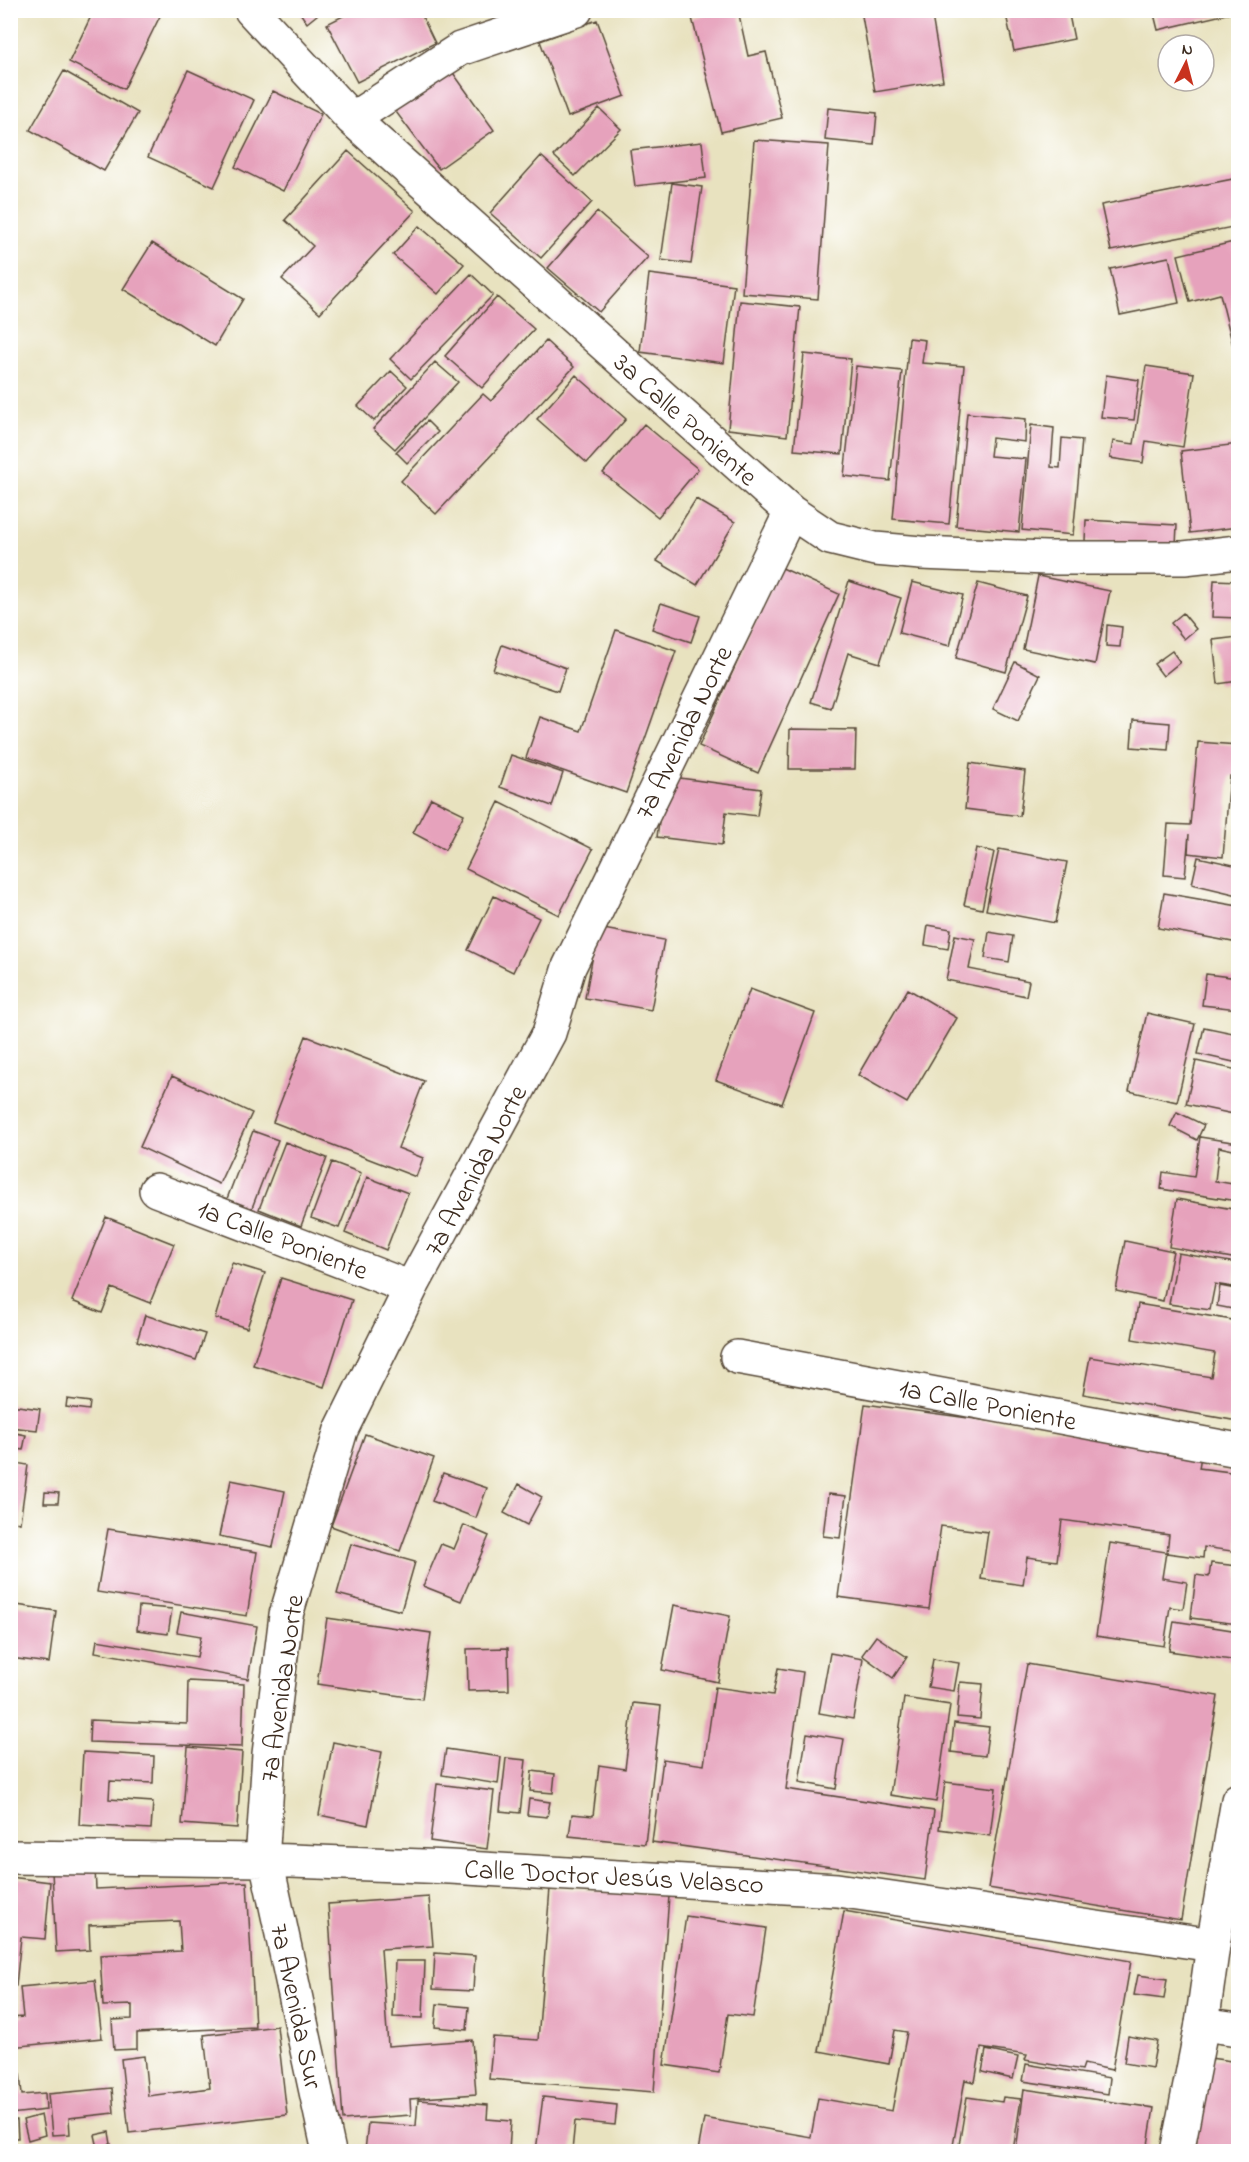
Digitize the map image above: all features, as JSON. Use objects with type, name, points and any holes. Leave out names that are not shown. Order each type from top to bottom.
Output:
[{"type":"street","name":"3a Calle Poniente","points":[[251,10],[352,119],[791,512],[830,538],[875,549],[909,552],[1081,558],[1184,558],[1239,552]]},
{"type":"street","points":[[352,119],[460,49],[576,10]]},
{"type":"street","name":"7a Avenida Norte","points":[[265,1860],[263,1846],[269,1754],[286,1615],[341,1430],[411,1288],[549,1033],[569,967],[791,512]]},
{"type":"street","name":"1a Calle Poniente","points":[[156,1190],[411,1288]]},
{"type":"street","name":"1a Calle Poniente","points":[[737,1357],[1239,1450]]},
{"type":"street","points":[[1177,2151],[1202,2024],[1213,1945],[1239,1800]]},
{"type":"street","name":"Calle Doctor Jesús Velasco","points":[[10,1857],[265,1860],[474,1868],[837,1890],[1213,1945]]},
{"type":"street","name":"7a Avenida Sur","points":[[265,1860],[329,2151]]},
{"type":"street","points":[[1202,2024],[1239,2029]]},
{"type":"building","points":[[94,10],[163,10],[124,89],[69,62]]},
{"type":"building","points":[[298,10],[323,10],[307,23]]},
{"type":"building","points":[[355,10],[419,10],[435,43],[357,82],[327,24]]},
{"type":"building","points":[[720,10],[738,10],[748,56],[766,52],[782,118],[721,132],[692,18]]},
{"type":"building","points":[[861,10],[931,10],[943,81],[875,92]]},
{"type":"building","points":[[1005,10],[1068,10],[1074,39],[1014,51]]},
{"type":"building","points":[[1153,10],[1231,10],[1231,13],[1158,30]]},
{"type":"building","points":[[597,20],[625,96],[568,117],[540,41]]},
{"type":"building","points":[[446,63],[494,130],[439,169],[390,104]]},
{"type":"building","points":[[188,70],[254,100],[214,187],[148,157]]},
{"type":"building","points":[[64,71],[138,113],[104,171],[30,130]]},
{"type":"building","points":[[273,91],[321,114],[283,191],[235,167]]},
{"type":"building","points":[[599,108],[621,129],[575,176],[554,156]]},
{"type":"building","points":[[828,108],[877,113],[874,145],[825,140]]},
{"type":"building","points":[[754,140],[829,145],[818,299],[742,293]]},
{"type":"building","points":[[702,142],[706,178],[635,186],[630,150]]},
{"type":"building","points":[[348,151],[415,211],[320,313],[282,279],[313,246],[285,220]]},
{"type":"building","points":[[541,156],[592,202],[541,258],[490,213]]},
{"type":"building","points":[[1238,178],[1238,226],[1111,251],[1101,205]]},
{"type":"building","points":[[672,183],[702,187],[691,264],[661,260]]},
{"type":"building","points":[[597,212],[648,257],[599,312],[548,268]]},
{"type":"building","points":[[419,226],[464,264],[438,294],[393,255]]},
{"type":"building","points":[[1238,241],[1238,358],[1236,358],[1220,294],[1190,302],[1178,255]]},
{"type":"building","points":[[152,243],[243,299],[215,346],[123,289]]},
{"type":"building","points":[[1169,257],[1179,303],[1120,315],[1110,269]]},
{"type":"building","points":[[471,274],[493,295],[411,379],[390,359]]},
{"type":"building","points":[[649,274],[734,285],[724,363],[640,352]]},
{"type":"building","points":[[497,297],[534,329],[482,388],[445,356]]},
{"type":"building","points":[[740,301],[800,307],[787,436],[728,429]]},
{"type":"building","points":[[909,338],[925,340],[922,363],[964,366],[949,524],[893,519]]},
{"type":"building","points":[[546,341],[574,367],[436,514],[401,481],[483,394],[491,401]]},
{"type":"building","points":[[804,354],[851,359],[842,454],[794,450]]},
{"type":"building","points":[[435,362],[458,382],[395,449],[373,429]]},
{"type":"building","points":[[856,366],[902,371],[890,481],[844,476]]},
{"type":"building","points":[[1146,366],[1194,373],[1183,447],[1146,441],[1143,463],[1110,458],[1113,441],[1134,444]]},
{"type":"building","points":[[391,371],[407,386],[374,421],[358,406]]},
{"type":"building","points":[[576,375],[626,419],[587,463],[537,419]]},
{"type":"building","points":[[1106,375],[1139,380],[1134,420],[1101,417]]},
{"type":"building","points":[[967,413],[1026,419],[1025,442],[992,438],[990,456],[1026,459],[1019,532],[956,526]]},
{"type":"building","points":[[427,421],[438,432],[407,463],[396,452]]},
{"type":"building","points":[[644,424],[698,469],[658,517],[603,473]]},
{"type":"building","points":[[1031,425],[1054,428],[1051,467],[1060,468],[1062,438],[1082,440],[1073,535],[1022,530]]},
{"type":"building","points":[[1238,444],[1238,527],[1190,533],[1181,451]]},
{"type":"building","points":[[696,499],[735,522],[697,585],[657,561]]},
{"type":"building","points":[[1086,520],[1177,525],[1176,545],[1085,541]]},
{"type":"building","points":[[780,567],[839,594],[758,773],[699,746]]},
{"type":"building","points":[[1038,576],[1110,591],[1095,664],[1023,649]]},
{"type":"building","points":[[1214,580],[1238,581],[1238,618],[1212,617]]},
{"type":"building","points":[[849,581],[901,598],[880,663],[848,653],[831,708],[811,702]]},
{"type":"building","points":[[912,582],[963,595],[950,646],[899,633]]},
{"type":"building","points":[[978,583],[1027,596],[1006,672],[956,658]]},
{"type":"building","points":[[661,603],[700,616],[691,642],[652,629]]},
{"type":"building","points":[[1183,613],[1196,629],[1184,639],[1171,623]]},
{"type":"building","points":[[1107,625],[1122,627],[1120,647],[1106,646]]},
{"type":"building","points":[[616,630],[676,651],[626,793],[526,758],[540,717],[581,731]]},
{"type":"building","points":[[1238,637],[1238,681],[1218,684],[1213,640]]},
{"type":"building","points":[[502,645],[566,668],[558,691],[493,670]]},
{"type":"building","points":[[1172,651],[1180,662],[1163,676],[1154,664]]},
{"type":"building","points":[[1015,662],[1040,675],[1018,721],[993,709]]},
{"type":"building","points":[[1133,720],[1170,723],[1168,750],[1131,747]]},
{"type":"building","points":[[790,729],[856,730],[855,769],[789,769]]},
{"type":"building","points":[[1198,742],[1238,745],[1238,776],[1230,776],[1223,857],[1188,853],[1189,834],[1185,877],[1164,875],[1168,824],[1190,825]]},
{"type":"building","points":[[511,755],[563,773],[552,806],[500,787]]},
{"type":"building","points":[[970,763],[1025,771],[1020,816],[965,809]]},
{"type":"building","points":[[665,776],[761,789],[757,816],[726,812],[722,845],[657,837]]},
{"type":"building","points":[[431,798],[464,814],[445,850],[413,833]]},
{"type":"building","points":[[499,802],[593,849],[559,915],[466,869]]},
{"type":"building","points":[[976,848],[994,852],[982,909],[964,905]]},
{"type":"building","points":[[999,849],[1067,862],[1055,923],[986,910]]},
{"type":"building","points":[[1198,857],[1238,866],[1238,895],[1192,884]]},
{"type":"building","points":[[1164,893],[1238,906],[1238,943],[1158,928]]},
{"type":"building","points":[[494,896],[539,918],[513,972],[468,950]]},
{"type":"building","points":[[928,925],[951,929],[948,949],[925,945]]},
{"type":"building","points":[[598,928],[664,940],[651,1010],[585,998]]},
{"type":"building","points":[[989,932],[1013,936],[1009,962],[985,958]]},
{"type":"building","points":[[955,935],[975,939],[969,969],[1029,981],[1026,996],[946,980]]},
{"type":"building","points":[[1206,974],[1238,978],[1238,1009],[1202,1005]]},
{"type":"building","points":[[750,989],[815,1013],[782,1104],[716,1080]]},
{"type":"building","points":[[908,989],[957,1018],[907,1103],[858,1075]]},
{"type":"building","points":[[1147,1013],[1195,1024],[1177,1102],[1129,1091]]},
{"type":"building","points":[[1204,1027],[1238,1034],[1238,1063],[1198,1054]]},
{"type":"building","points":[[306,1036],[424,1081],[398,1148],[423,1158],[416,1177],[273,1122]]},
{"type":"building","points":[[1196,1061],[1238,1070],[1238,1115],[1186,1104]]},
{"type":"building","points":[[172,1076],[252,1113],[219,1184],[140,1147]]},
{"type":"building","points":[[1177,1112],[1204,1125],[1197,1140],[1170,1126]]},
{"type":"building","points":[[253,1131],[278,1140],[250,1213],[225,1204]]},
{"type":"building","points":[[1200,1137],[1238,1143],[1238,1151],[1219,1147],[1215,1181],[1238,1185],[1238,1201],[1161,1189],[1163,1172],[1194,1177]]},
{"type":"building","points":[[285,1142],[327,1158],[301,1226],[259,1209]]},
{"type":"building","points":[[332,1162],[361,1173],[339,1228],[311,1218]]},
{"type":"building","points":[[367,1177],[408,1193],[386,1250],[345,1233]]},
{"type":"building","points":[[1177,1199],[1238,1210],[1238,1259],[1169,1247]]},
{"type":"building","points":[[106,1217],[174,1244],[150,1303],[112,1288],[102,1313],[72,1301]]},
{"type":"building","points":[[1125,1241],[1173,1251],[1163,1301],[1116,1291]]},
{"type":"building","points":[[1178,1253],[1237,1263],[1233,1287],[1215,1284],[1210,1310],[1169,1304]]},
{"type":"building","points":[[232,1263],[265,1273],[247,1328],[215,1318]]},
{"type":"building","points":[[281,1278],[352,1300],[324,1387],[253,1365]]},
{"type":"building","points":[[1237,1282],[1238,1310],[1217,1306],[1220,1286],[1236,1289]]},
{"type":"building","points":[[1138,1304],[1238,1321],[1238,1421],[1083,1394],[1090,1357],[1211,1377],[1215,1353],[1132,1339]]},
{"type":"building","points":[[145,1315],[205,1334],[196,1360],[137,1341]]},
{"type":"building","points":[[67,1399],[90,1402],[89,1410],[66,1407]]},
{"type":"building","points":[[865,1404],[1202,1450],[1199,1468],[1238,1473],[1238,1552],[1204,1547],[1203,1558],[1167,1553],[1169,1535],[1062,1520],[1057,1561],[1027,1557],[1023,1585],[981,1579],[988,1532],[941,1526],[929,1609],[838,1597]]},
{"type":"building","points":[[10,1405],[40,1409],[37,1430],[10,1427]]},
{"type":"building","points":[[11,1432],[26,1435],[23,1450],[10,1448]]},
{"type":"building","points":[[365,1434],[434,1458],[400,1551],[331,1526]]},
{"type":"building","points":[[10,1462],[28,1465],[20,1523],[10,1521]]},
{"type":"building","points":[[443,1473],[487,1488],[476,1518],[432,1501]]},
{"type":"building","points":[[231,1480],[285,1491],[273,1547],[219,1536]]},
{"type":"building","points":[[519,1484],[542,1497],[527,1525],[504,1513]]},
{"type":"building","points":[[45,1492],[59,1493],[58,1503],[44,1503]]},
{"type":"building","points":[[828,1494],[846,1496],[840,1538],[823,1536]]},
{"type":"building","points":[[464,1525],[489,1536],[461,1601],[423,1586],[441,1544],[454,1549]]},
{"type":"building","points":[[108,1529],[257,1552],[247,1616],[97,1592]]},
{"type":"building","points":[[1110,1543],[1166,1552],[1162,1578],[1187,1582],[1183,1609],[1170,1607],[1164,1646],[1096,1636]]},
{"type":"building","points":[[351,1544],[415,1562],[401,1611],[337,1594]]},
{"type":"building","points":[[1211,1563],[1238,1566],[1238,1624],[1191,1618],[1196,1575],[1209,1577]]},
{"type":"building","points":[[10,1604],[56,1611],[49,1663],[10,1658]]},
{"type":"building","points":[[674,1605],[730,1616],[718,1682],[662,1670]]},
{"type":"building","points":[[139,1606],[172,1609],[168,1634],[137,1630]]},
{"type":"building","points":[[181,1612],[257,1626],[248,1679],[95,1652],[97,1640],[197,1657],[201,1636],[177,1632]]},
{"type":"building","points":[[327,1618],[431,1633],[422,1699],[317,1684]]},
{"type":"building","points":[[1174,1621],[1238,1631],[1238,1661],[1169,1651]]},
{"type":"building","points":[[876,1636],[907,1657],[893,1678],[862,1655]]},
{"type":"building","points":[[508,1648],[509,1690],[468,1691],[467,1649]]},
{"type":"building","points":[[830,1653],[863,1659],[853,1719],[819,1713]]},
{"type":"building","points":[[933,1659],[959,1663],[954,1691],[928,1687]]},
{"type":"building","points":[[1027,1664],[1218,1696],[1181,1920],[988,1888]]},
{"type":"building","points":[[778,1668],[803,1672],[786,1789],[934,1811],[925,1880],[652,1842],[663,1759],[704,1765],[715,1687],[773,1695]]},
{"type":"building","points":[[188,1681],[244,1684],[242,1747],[89,1742],[90,1720],[187,1724]]},
{"type":"building","points":[[960,1682],[983,1684],[980,1719],[957,1717]]},
{"type":"building","points":[[904,1698],[950,1705],[936,1802],[890,1795]]},
{"type":"building","points":[[633,1703],[661,1706],[645,1844],[569,1836],[572,1814],[593,1816],[599,1765],[625,1769]]},
{"type":"building","points":[[954,1723],[989,1727],[985,1756],[951,1752]]},
{"type":"building","points":[[807,1733],[844,1739],[836,1789],[799,1782]]},
{"type":"building","points":[[333,1742],[382,1752],[368,1825],[319,1815]]},
{"type":"building","points":[[188,1747],[242,1752],[237,1828],[182,1824]]},
{"type":"building","points":[[446,1749],[501,1757],[498,1784],[442,1775]]},
{"type":"building","points":[[83,1752],[154,1756],[153,1783],[110,1781],[109,1799],[153,1802],[151,1829],[79,1825]]},
{"type":"building","points":[[506,1758],[526,1760],[520,1813],[500,1811]]},
{"type":"building","points":[[532,1771],[555,1774],[553,1793],[530,1791]]},
{"type":"building","points":[[945,1782],[996,1788],[990,1836],[939,1829]]},
{"type":"building","points":[[437,1784],[494,1791],[487,1849],[430,1841]]},
{"type":"building","points":[[529,1799],[550,1802],[547,1817],[527,1815]]},
{"type":"building","points":[[95,1869],[96,1889],[247,1882],[255,2027],[137,2033],[137,2049],[114,2050],[112,2020],[132,2019],[132,2005],[103,2006],[100,1955],[181,1951],[179,1921],[89,1925],[90,1950],[56,1952],[52,1871]]},
{"type":"building","points":[[10,1877],[50,1882],[45,1939],[21,1937],[16,1986],[10,1985]]},
{"type":"building","points":[[550,1888],[669,1896],[654,2092],[489,2079],[493,2037],[538,2040]]},
{"type":"building","points":[[429,1897],[433,1946],[381,1949],[388,2046],[472,2040],[476,2094],[410,2099],[411,2115],[343,2120],[328,1904]]},
{"type":"building","points":[[844,1911],[1131,1961],[1112,2070],[1084,2064],[1082,2070],[1025,2060],[1027,2055],[981,2048],[975,2082],[965,2080],[952,2151],[698,2151],[704,2118],[811,2137],[818,2098],[892,2111],[907,2032],[895,2030],[889,2064],[819,2051]]},
{"type":"building","points":[[686,1916],[766,1928],[753,2017],[728,2014],[719,2073],[664,2065]]},
{"type":"building","points":[[435,1953],[475,1956],[473,1991],[433,1989]]},
{"type":"building","points":[[395,1961],[425,1961],[423,2018],[393,2017]]},
{"type":"building","points":[[1138,1975],[1167,1979],[1164,1999],[1134,1995]]},
{"type":"building","points":[[95,1980],[102,2038],[10,2047],[10,2018],[23,2017],[20,1987]]},
{"type":"building","points":[[437,2004],[469,2007],[467,2030],[435,2027]]},
{"type":"building","points":[[277,2026],[287,2115],[129,2133],[121,2059],[144,2056],[148,2096],[210,2088],[204,2035]]},
{"type":"building","points":[[1128,2036],[1157,2041],[1152,2068],[1124,2063]]},
{"type":"building","points":[[986,2050],[1018,2057],[1013,2079],[982,2072]]},
{"type":"building","points":[[18,2051],[22,2095],[45,2093],[46,2110],[10,2114],[10,2052]]},
{"type":"building","points":[[1210,2058],[1238,2062],[1238,2151],[1195,2151]]},
{"type":"building","points":[[1026,2064],[1110,2078],[1108,2094],[1023,2081]]},
{"type":"building","points":[[112,2088],[114,2113],[69,2118],[70,2134],[52,2135],[48,2094]]},
{"type":"building","points":[[1024,2089],[1154,2108],[1147,2151],[1016,2151]]},
{"type":"building","points":[[543,2097],[617,2105],[615,2125],[575,2121],[572,2151],[536,2151]]},
{"type":"building","points":[[967,2097],[1002,2102],[1003,2097],[1021,2099],[1013,2151],[958,2151]]},
{"type":"building","points":[[418,2100],[488,2105],[487,2119],[511,2121],[509,2151],[365,2151],[368,2123],[416,2126]]},
{"type":"building","points":[[41,2115],[45,2135],[28,2140],[23,2120]]},
{"type":"building","points":[[10,2120],[17,2120],[18,2138],[10,2138]]},
{"type":"building","points":[[109,2132],[111,2144],[98,2148],[95,2135]]}]
